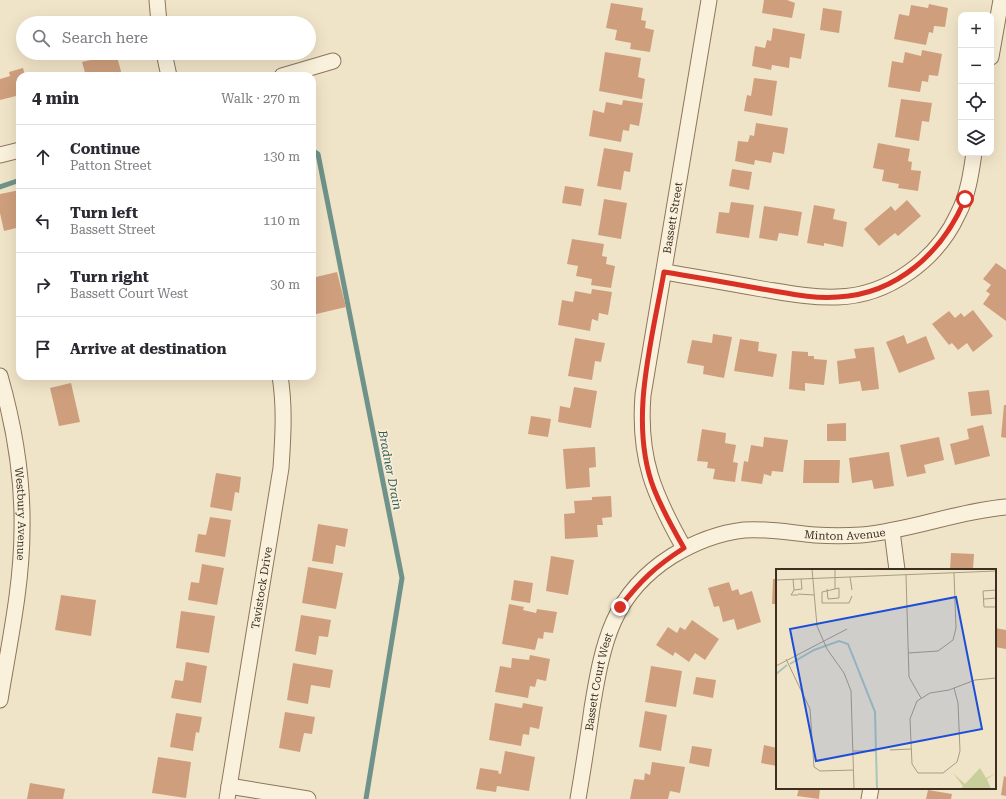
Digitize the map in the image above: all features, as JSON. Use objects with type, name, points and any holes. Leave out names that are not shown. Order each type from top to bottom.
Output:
[{"type":"street","points":[[157,0],[158,16]]},
{"type":"street","name":"Bassett Street","points":[[684,548],[653,488],[646,460],[642,434],[643,396],[709,0]]},
{"type":"street","points":[[993,48],[1001,0]]},
{"type":"street","points":[[166,60],[168,72]]},
{"type":"street","points":[[296,72],[333,61]]},
{"type":"street","points":[[0,155],[16,151]]},
{"type":"street","points":[[664,272],[806,296],[839,297],[866,293],[894,282],[917,267],[937,247],[950,229],[965,199],[973,156]]},
{"type":"street","name":"Westbury Avenue","points":[[0,376],[15,441],[21,490],[22,529],[19,577],[0,700]]},
{"type":"street","name":"Tavistock Drive","points":[[228,792],[281,468],[284,428],[283,396],[281,380]]},
{"type":"street","name":"Minton Avenue","points":[[684,548],[721,533],[745,530],[780,530],[814,535],[835,536],[892,531],[968,512],[1006,507]]},
{"type":"street","points":[[892,531],[897,569]]},
{"type":"street","name":"Bassett Court West","points":[[578,799],[600,660],[608,632],[620,607],[638,584],[659,564],[684,548]]},
{"type":"street","points":[[869,799],[871,789]]},
{"type":"street","points":[[228,792],[308,799]]},
{"type":"building","points":[[764,0],[787,0],[795,3],[792,18],[762,13]]},
{"type":"building","points":[[611,3],[643,8],[641,20],[646,21],[645,28],[654,30],[650,52],[630,49],[631,43],[615,40],[617,30],[606,28]]},
{"type":"building","points":[[929,4],[948,8],[945,27],[934,26],[933,33],[929,32],[926,45],[894,39],[899,14],[909,16],[911,5],[928,8]]},
{"type":"building","points":[[823,8],[842,11],[839,33],[820,30]]},
{"type":"building","points":[[773,28],[805,34],[801,59],[790,57],[789,68],[772,65],[771,70],[752,66],[755,46],[765,48],[767,40],[771,41]]},
{"type":"building","points":[[922,50],[942,54],[938,76],[929,75],[928,82],[922,81],[920,92],[888,87],[892,61],[903,63],[905,52],[921,56]]},
{"type":"building","points":[[605,52],[641,58],[638,77],[645,79],[642,99],[599,91]]},
{"type":"building","points":[[90,60],[118,60],[121,72],[85,72],[82,62]]},
{"type":"building","points":[[23,68],[24,72],[16,72],[16,96],[0,100],[0,79],[10,76],[9,72]]},
{"type":"building","points":[[754,78],[777,81],[772,116],[744,111],[747,95],[751,96]]},
{"type":"building","points":[[901,99],[932,103],[929,122],[922,121],[919,141],[895,137]]},
{"type":"building","points":[[623,100],[643,103],[639,126],[630,124],[629,131],[623,130],[621,142],[589,136],[593,110],[604,113],[606,102],[622,105]]},
{"type":"building","points":[[756,123],[788,128],[784,154],[773,152],[771,163],[755,160],[754,165],[735,161],[738,141],[748,142],[750,135],[754,136]]},
{"type":"building","points":[[878,143],[910,149],[908,161],[912,162],[911,170],[921,171],[918,191],[898,188],[899,184],[882,181],[884,170],[873,168]]},
{"type":"building","points":[[604,148],[633,153],[630,172],[624,171],[621,190],[597,186]]},
{"type":"building","points":[[732,169],[752,172],[749,190],[729,186]]},
{"type":"building","points":[[565,186],[584,189],[581,206],[562,203]]},
{"type":"building","points":[[16,191],[16,228],[4,231],[0,213],[0,194]]},
{"type":"building","points":[[604,199],[627,203],[621,239],[598,235]]},
{"type":"building","points":[[907,200],[921,216],[898,236],[895,233],[879,246],[864,229],[891,206],[895,211]]},
{"type":"building","points":[[731,202],[754,205],[749,238],[716,233],[719,212],[729,213]]},
{"type":"building","points":[[814,205],[835,209],[833,219],[847,222],[843,247],[824,243],[824,246],[807,243]]},
{"type":"building","points":[[764,206],[802,212],[798,236],[779,233],[777,241],[759,238]]},
{"type":"building","points":[[572,239],[604,244],[602,256],[607,257],[606,264],[615,266],[611,288],[591,285],[592,279],[576,276],[578,266],[567,264]]},
{"type":"building","points":[[996,263],[1006,270],[1006,321],[983,304],[990,294],[986,291],[991,285],[983,279]]},
{"type":"building","points":[[337,272],[346,307],[316,314],[316,277]]},
{"type":"building","points":[[592,289],[612,292],[608,315],[599,313],[598,321],[592,319],[590,331],[558,325],[562,300],[573,302],[575,291],[591,294]]},
{"type":"building","points":[[973,310],[993,336],[973,352],[967,343],[958,350],[952,343],[949,345],[932,324],[949,311],[955,318],[961,313],[964,317]]},
{"type":"building","points":[[713,334],[732,337],[724,378],[703,374],[704,366],[687,363],[692,340],[712,343]]},
{"type":"building","points":[[904,335],[907,344],[926,336],[935,359],[899,373],[886,342]]},
{"type":"building","points":[[575,338],[605,343],[601,362],[595,361],[592,380],[568,376]]},
{"type":"building","points":[[740,339],[759,342],[758,351],[777,354],[773,377],[734,371]]},
{"type":"building","points":[[874,347],[879,389],[862,391],[860,381],[839,384],[837,361],[856,358],[854,349]]},
{"type":"building","points":[[792,351],[808,352],[808,356],[814,356],[814,359],[827,360],[824,385],[805,383],[805,391],[789,389]]},
{"type":"building","points":[[71,383],[80,422],[59,426],[50,388]]},
{"type":"building","points":[[574,387],[597,391],[591,428],[558,422],[560,406],[570,408]]},
{"type":"building","points":[[989,390],[992,414],[971,416],[968,392]]},
{"type":"building","points":[[1004,405],[1006,405],[1006,438],[1001,437]]},
{"type":"building","points":[[531,416],[551,419],[548,437],[528,434]]},
{"type":"building","points":[[846,423],[846,441],[827,441],[827,424]]},
{"type":"building","points":[[983,425],[990,456],[955,465],[950,444],[969,439],[967,429]]},
{"type":"building","points":[[702,429],[726,433],[725,443],[736,445],[733,462],[738,463],[735,482],[713,479],[715,469],[707,468],[708,462],[697,461]]},
{"type":"building","points":[[764,437],[788,440],[783,472],[772,471],[771,476],[764,474],[762,484],[741,481],[744,461],[748,462],[751,445],[763,447]]},
{"type":"building","points":[[939,437],[944,460],[924,465],[926,473],[907,477],[900,445]]},
{"type":"building","points":[[595,447],[596,467],[589,468],[590,487],[566,489],[563,449]]},
{"type":"building","points":[[889,452],[894,486],[874,489],[872,480],[852,483],[849,458]]},
{"type":"building","points":[[804,460],[840,460],[839,483],[803,483]]},
{"type":"building","points":[[216,473],[241,477],[239,493],[235,492],[232,511],[210,507]]},
{"type":"building","points":[[611,496],[612,517],[602,518],[603,525],[597,525],[598,537],[565,539],[564,514],[575,513],[574,501],[592,500],[592,497]]},
{"type":"building","points":[[210,517],[231,520],[225,557],[195,552],[198,534],[206,535]]},
{"type":"building","points":[[318,524],[348,529],[345,547],[336,545],[333,564],[312,561]]},
{"type":"building","points":[[951,553],[974,554],[973,569],[950,569]]},
{"type":"building","points":[[551,556],[574,560],[568,595],[546,591]]},
{"type":"building","points":[[202,564],[224,568],[217,605],[188,600],[191,582],[199,583]]},
{"type":"building","points":[[308,567],[343,573],[336,609],[302,603]]},
{"type":"building","points":[[773,579],[776,579],[776,604],[772,604]]},
{"type":"building","points":[[514,580],[533,583],[530,603],[511,600]]},
{"type":"building","points":[[729,582],[732,591],[738,589],[740,595],[752,591],[761,622],[737,630],[734,619],[723,622],[719,606],[714,607],[708,588]]},
{"type":"building","points":[[61,595],[96,600],[91,636],[55,630]]},
{"type":"building","points":[[509,604],[524,607],[523,610],[536,613],[537,609],[557,612],[553,633],[544,632],[543,639],[538,638],[535,650],[502,644]]},
{"type":"building","points":[[181,611],[215,616],[209,653],[176,648]]},
{"type":"building","points":[[301,615],[331,620],[328,637],[319,636],[316,655],[295,651]]},
{"type":"building","points":[[692,620],[719,639],[705,660],[695,653],[689,662],[675,652],[673,656],[656,645],[668,627],[677,633],[680,627],[685,630]]},
{"type":"building","points":[[996,628],[1006,630],[1006,649],[996,647]]},
{"type":"building","points":[[530,655],[550,659],[546,681],[537,679],[535,687],[530,686],[528,698],[495,692],[500,666],[511,668],[512,658],[529,660]]},
{"type":"building","points":[[186,662],[207,666],[201,703],[171,698],[175,680],[183,681]]},
{"type":"building","points":[[293,663],[333,670],[330,688],[311,685],[308,704],[287,700]]},
{"type":"building","points":[[651,666],[682,671],[676,707],[645,702]]},
{"type":"building","points":[[696,677],[716,680],[713,698],[693,694]]},
{"type":"building","points":[[495,703],[522,708],[523,703],[543,707],[539,729],[530,727],[529,735],[523,734],[521,746],[489,740]]},
{"type":"building","points":[[645,711],[667,715],[661,751],[639,747]]},
{"type":"building","points":[[285,712],[315,717],[312,734],[304,733],[300,752],[279,748]]},
{"type":"building","points":[[176,713],[202,717],[199,733],[196,732],[193,751],[170,747]]},
{"type":"building","points":[[764,745],[776,748],[776,766],[761,763]]},
{"type":"building","points":[[692,746],[712,749],[709,767],[689,763]]},
{"type":"building","points":[[505,751],[535,757],[529,791],[497,786],[496,792],[476,789],[480,768],[499,771],[498,773],[501,774]]},
{"type":"building","points":[[158,757],[191,762],[186,798],[152,793]]},
{"type":"building","points":[[652,762],[685,767],[680,793],[670,791],[668,799],[630,799],[634,779],[644,780],[645,773],[650,775]]},
{"type":"building","points":[[1004,776],[1006,777],[1006,796],[1001,795]]},
{"type":"building","points":[[30,783],[65,789],[63,799],[27,799]]},
{"type":"building","points":[[799,789],[820,789],[819,799],[797,796]]},
{"type":"building","points":[[928,790],[952,794],[951,799],[926,799]]},
{"type":"waterway","name":"Bradner Drain","points":[[316,153],[318,154],[402,578],[366,799]]},
{"type":"waterway","name":"Bradner Drain","points":[[0,187],[16,181]]},
{"type":"route","points":[[620,607],[638,584],[659,564],[684,548],[653,488],[646,460],[642,434],[643,396],[664,272],[822,298],[866,293],[894,282],[917,267],[937,247],[950,229],[965,199]]}]
